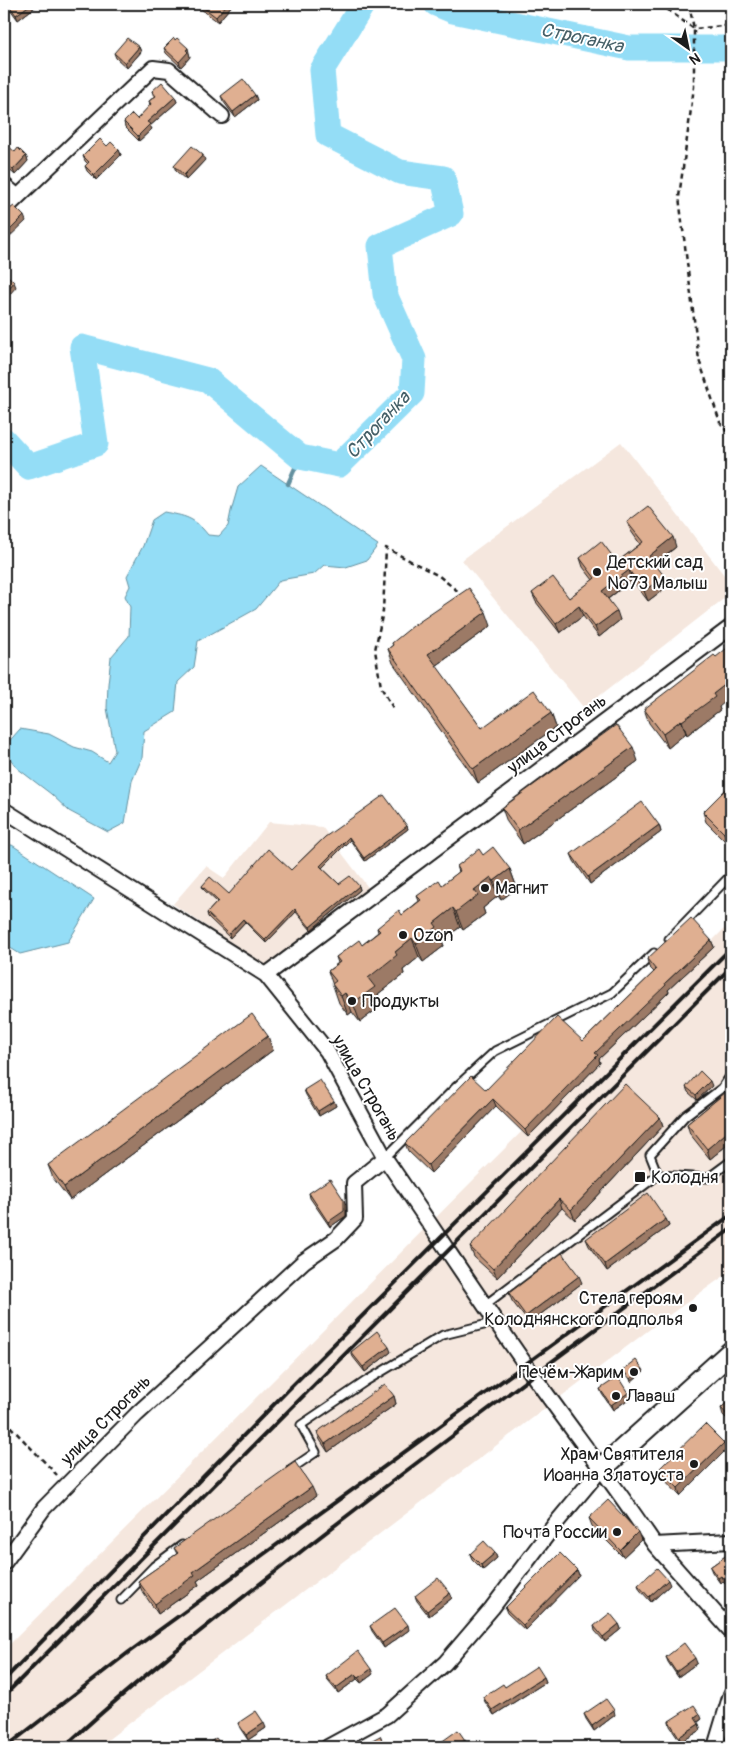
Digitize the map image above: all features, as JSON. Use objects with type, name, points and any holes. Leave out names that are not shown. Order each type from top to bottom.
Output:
[{"type":"street","points":[[4,210],[153,68],[169,70],[222,116]]},
{"type":"street","points":[[4,185],[18,196]]},
{"type":"street","name":"улица Строгань","points":[[4,1563],[44,1508],[137,1414],[304,1261],[336,1239],[355,1219],[354,1183],[385,1158],[327,1051],[266,974],[731,628]]},
{"type":"street","points":[[4,810],[266,974]]},
{"type":"street","points":[[385,1158],[496,1322],[655,1545],[731,1631]]},
{"type":"street","points":[[328,1747],[387,1715],[445,1663],[492,1608],[556,1523],[600,1469],[731,1352]]},
{"type":"street","points":[[655,1545],[731,1540]]},
{"type":"street","points":[[715,1747],[731,1694]]},
{"type":"lane","points":[[665,942],[731,875]]},
{"type":"lane","points":[[385,1158],[456,1086],[495,1050],[612,993],[659,948]]},
{"type":"lane","points":[[658,1175],[650,1155],[685,1116],[722,1088],[731,1075]]},
{"type":"lane","points":[[485,1305],[658,1175],[708,1178],[731,1161]]},
{"type":"lane","points":[[284,1474],[316,1452],[301,1425],[366,1381],[442,1336],[496,1322]]},
{"type":"lane","points":[[121,1600],[154,1566],[191,1539]]},
{"type":"path","points":[[660,4],[694,29],[731,25]]},
{"type":"path","points":[[689,4],[694,29],[694,87],[679,197],[699,360],[720,422],[731,437]]},
{"type":"path","points":[[393,708],[381,687],[375,650],[383,611],[386,548],[439,576],[460,593]]},
{"type":"path","points":[[4,1420],[67,1485]]},
{"type":"shaded area","name":"Детский сад №73 Малыш","points":[[621,442],[731,584],[731,593],[584,708],[462,560]]},
{"type":"shaded area","points":[[269,822],[322,827],[370,890],[267,967],[173,904],[206,866],[224,878]]},
{"type":"shaded area","points":[[731,922],[731,1271],[658,1323],[100,1747],[4,1747],[4,1650]]},
{"type":"water","points":[[261,466],[378,545],[367,560],[346,567],[324,565],[314,574],[280,580],[256,609],[198,641],[194,667],[178,682],[175,712],[144,731],[142,758],[132,781],[125,823],[108,832],[69,811],[51,794],[17,768],[4,750],[4,747],[20,729],[49,734],[74,747],[92,752],[108,762],[115,751],[107,708],[111,657],[129,636],[130,607],[125,596],[130,586],[127,576],[143,546],[152,520],[164,512],[178,515],[189,518],[198,524],[208,535],[219,536],[228,526],[238,487]]},
{"type":"water","points":[[4,845],[12,845],[94,899],[68,942],[20,954],[4,944]]},
{"type":"building","points":[[8,4],[31,4],[16,15]]},
{"type":"building","points":[[199,4],[227,4],[216,17]]},
{"type":"building","points":[[127,38],[139,47],[125,63],[114,53]]},
{"type":"building","points":[[174,38],[175,40],[177,38],[188,48],[186,50],[188,52],[179,62],[164,48]]},
{"type":"building","points":[[243,79],[255,95],[233,112],[221,96]]},
{"type":"building","points":[[162,82],[175,97],[147,122],[150,124],[138,136],[124,122],[132,114],[137,119],[151,104],[149,101],[156,96],[152,91]]},
{"type":"building","points":[[100,139],[107,146],[111,142],[119,150],[94,175],[85,166],[89,162],[83,156]]},
{"type":"building","points":[[7,145],[15,152],[18,148],[26,156],[13,170],[4,161],[4,148]]},
{"type":"building","points":[[192,146],[203,155],[184,175],[174,166]]},
{"type":"building","points":[[14,206],[24,216],[4,236],[4,213]]},
{"type":"building","points":[[4,272],[14,282],[4,294]]},
{"type":"building","points":[[648,506],[673,537],[649,556],[664,576],[644,591],[629,570],[602,591],[617,611],[595,627],[579,606],[556,624],[532,593],[553,577],[569,598],[595,578],[580,558],[601,541],[617,562],[643,542],[627,522]]},
{"type":"building","points":[[469,588],[486,612],[428,654],[482,728],[534,690],[551,713],[473,769],[388,649],[393,645],[392,643],[413,626]]},
{"type":"building","points":[[731,645],[731,680],[713,694],[715,697],[663,734],[644,709],[714,655],[716,657]]},
{"type":"building","points":[[616,725],[633,747],[518,830],[502,808]]},
{"type":"building","points":[[731,784],[731,826],[724,833],[703,812]]},
{"type":"building","points":[[384,795],[407,826],[364,858],[349,837],[320,866],[339,884],[350,876],[359,886],[310,927],[295,909],[265,940],[243,919],[229,934],[207,913],[218,901],[202,886],[210,877],[229,894],[268,849],[291,870],[325,837]]},
{"type":"building","points":[[642,802],[659,825],[588,877],[571,854]]},
{"type":"building","points":[[493,847],[510,869],[494,881],[491,877],[474,890],[478,895],[456,912],[453,908],[434,923],[437,927],[416,944],[412,938],[395,952],[397,955],[368,978],[375,987],[353,1003],[345,993],[341,996],[332,984],[336,981],[328,971],[340,962],[336,957],[359,940],[362,945],[380,931],[377,928],[399,910],[402,915],[421,900],[417,896],[439,880],[442,885],[460,871],[457,866],[479,849],[483,855]]},
{"type":"building","points":[[691,918],[711,940],[595,1053],[598,1055],[525,1130],[493,1099],[428,1165],[405,1143],[471,1076],[486,1090],[557,1017],[583,1041],[656,970],[647,959]]},
{"type":"building","points":[[252,1014],[268,1036],[64,1187],[48,1165]]},
{"type":"building","points":[[700,1071],[710,1081],[696,1095],[686,1087]]},
{"type":"building","points":[[320,1080],[334,1101],[318,1111],[304,1090]]},
{"type":"building","points":[[625,1084],[660,1117],[571,1210],[559,1199],[493,1269],[470,1247]]},
{"type":"building","points":[[731,1088],[731,1129],[707,1149],[687,1124]]},
{"type":"building","points":[[330,1179],[344,1200],[344,1211],[328,1222],[309,1193]]},
{"type":"building","points":[[648,1193],[666,1219],[605,1264],[586,1239]]},
{"type":"building","points":[[562,1253],[579,1276],[526,1316],[509,1293]]},
{"type":"building","points":[[377,1331],[389,1347],[363,1367],[351,1352]]},
{"type":"building","name":"Печём-Жарим","points":[[636,1360],[643,1369],[630,1379],[623,1370]]},
{"type":"building","name":"Лаваш","points":[[618,1377],[628,1393],[611,1405],[600,1389]]},
{"type":"building","points":[[385,1384],[394,1396],[325,1444],[317,1432]]},
{"type":"building","points":[[731,1399],[731,1419],[721,1408]]},
{"type":"building","name":"Храм Святителя Иоанна Златоуста","points":[[705,1424],[724,1443],[678,1488],[659,1469]]},
{"type":"building","points":[[295,1462],[312,1487],[193,1572],[195,1575],[155,1604],[138,1581],[178,1553],[174,1548]]},
{"type":"building","name":"Почта России","points":[[608,1500],[638,1532],[620,1550],[589,1518]]},
{"type":"building","points":[[484,1541],[495,1553],[481,1565],[470,1554]]},
{"type":"building","points":[[731,1552],[731,1574],[724,1579],[721,1576],[718,1578],[710,1567]]},
{"type":"building","points":[[560,1553],[577,1570],[523,1625],[505,1608]]},
{"type":"building","points":[[657,1568],[668,1580],[649,1597],[638,1585]]},
{"type":"building","points":[[438,1578],[450,1593],[427,1611],[415,1596]]},
{"type":"building","points":[[395,1608],[408,1625],[382,1643],[370,1626]]},
{"type":"building","points":[[610,1613],[619,1624],[603,1637],[594,1626]]},
{"type":"building","points":[[684,1643],[695,1658],[676,1672],[666,1657]]},
{"type":"building","points":[[358,1651],[371,1669],[359,1678],[355,1674],[336,1688],[326,1676]]},
{"type":"building","points":[[537,1666],[544,1677],[492,1710],[483,1697],[503,1684],[505,1687]]},
{"type":"building","points":[[606,1699],[614,1710],[592,1726],[584,1714]]},
{"type":"building","points":[[694,1705],[700,1714],[695,1718],[699,1724],[679,1737],[669,1721]]},
{"type":"building","points":[[256,1711],[264,1723],[246,1735],[238,1723]]},
{"type":"building","points":[[458,1730],[465,1740],[455,1747],[439,1747],[437,1745]]},
{"type":"building","points":[[380,1736],[386,1747],[359,1747]]},
{"type":"building","points":[[216,1738],[223,1747],[203,1747]]},
{"type":"building","points":[[544,1743],[546,1747],[536,1747]]},
{"type":"waterway","name":"Строганка","points":[[4,440],[29,467],[96,444],[82,347],[208,380],[300,457],[339,465],[412,393],[414,359],[385,294],[380,246],[451,214],[443,178],[400,172],[328,135],[322,70],[363,4]]},
{"type":"waterway","name":"Строганка","points":[[436,4],[453,11],[629,48],[731,48]]},
{"type":"waterway","points":[[288,484],[300,457]]},
{"type":"railway","points":[[4,1680],[289,1389],[731,948]]},
{"type":"railway","points":[[4,1696],[731,967]]},
{"type":"railway","points":[[6,1747],[129,1652],[731,1215]]},
{"type":"railway","points":[[64,1747],[151,1671],[303,1550],[463,1428],[731,1229]]},
{"type":"place","name":"Детский сад №73 Малыш","points":[[597,572]]},
{"type":"place","name":"Магнит","points":[[485,888]]},
{"type":"place","name":"Ozon","points":[[403,935]]},
{"type":"place","name":"Продукты","points":[[352,1001]]},
{"type":"place","name":"Колодня","points":[[640,1177]]},
{"type":"place","name":"Стела героям Колоднянского подполья","points":[[693,1308]]},
{"type":"place","name":"Печём-Жарим","points":[[634,1372]]},
{"type":"place","name":"Лаваш","points":[[616,1396]]},
{"type":"place","name":"Храм Святителя Иоанна Златоуста","points":[[694,1464]]},
{"type":"place","name":"Почта России","points":[[617,1532]]}]
